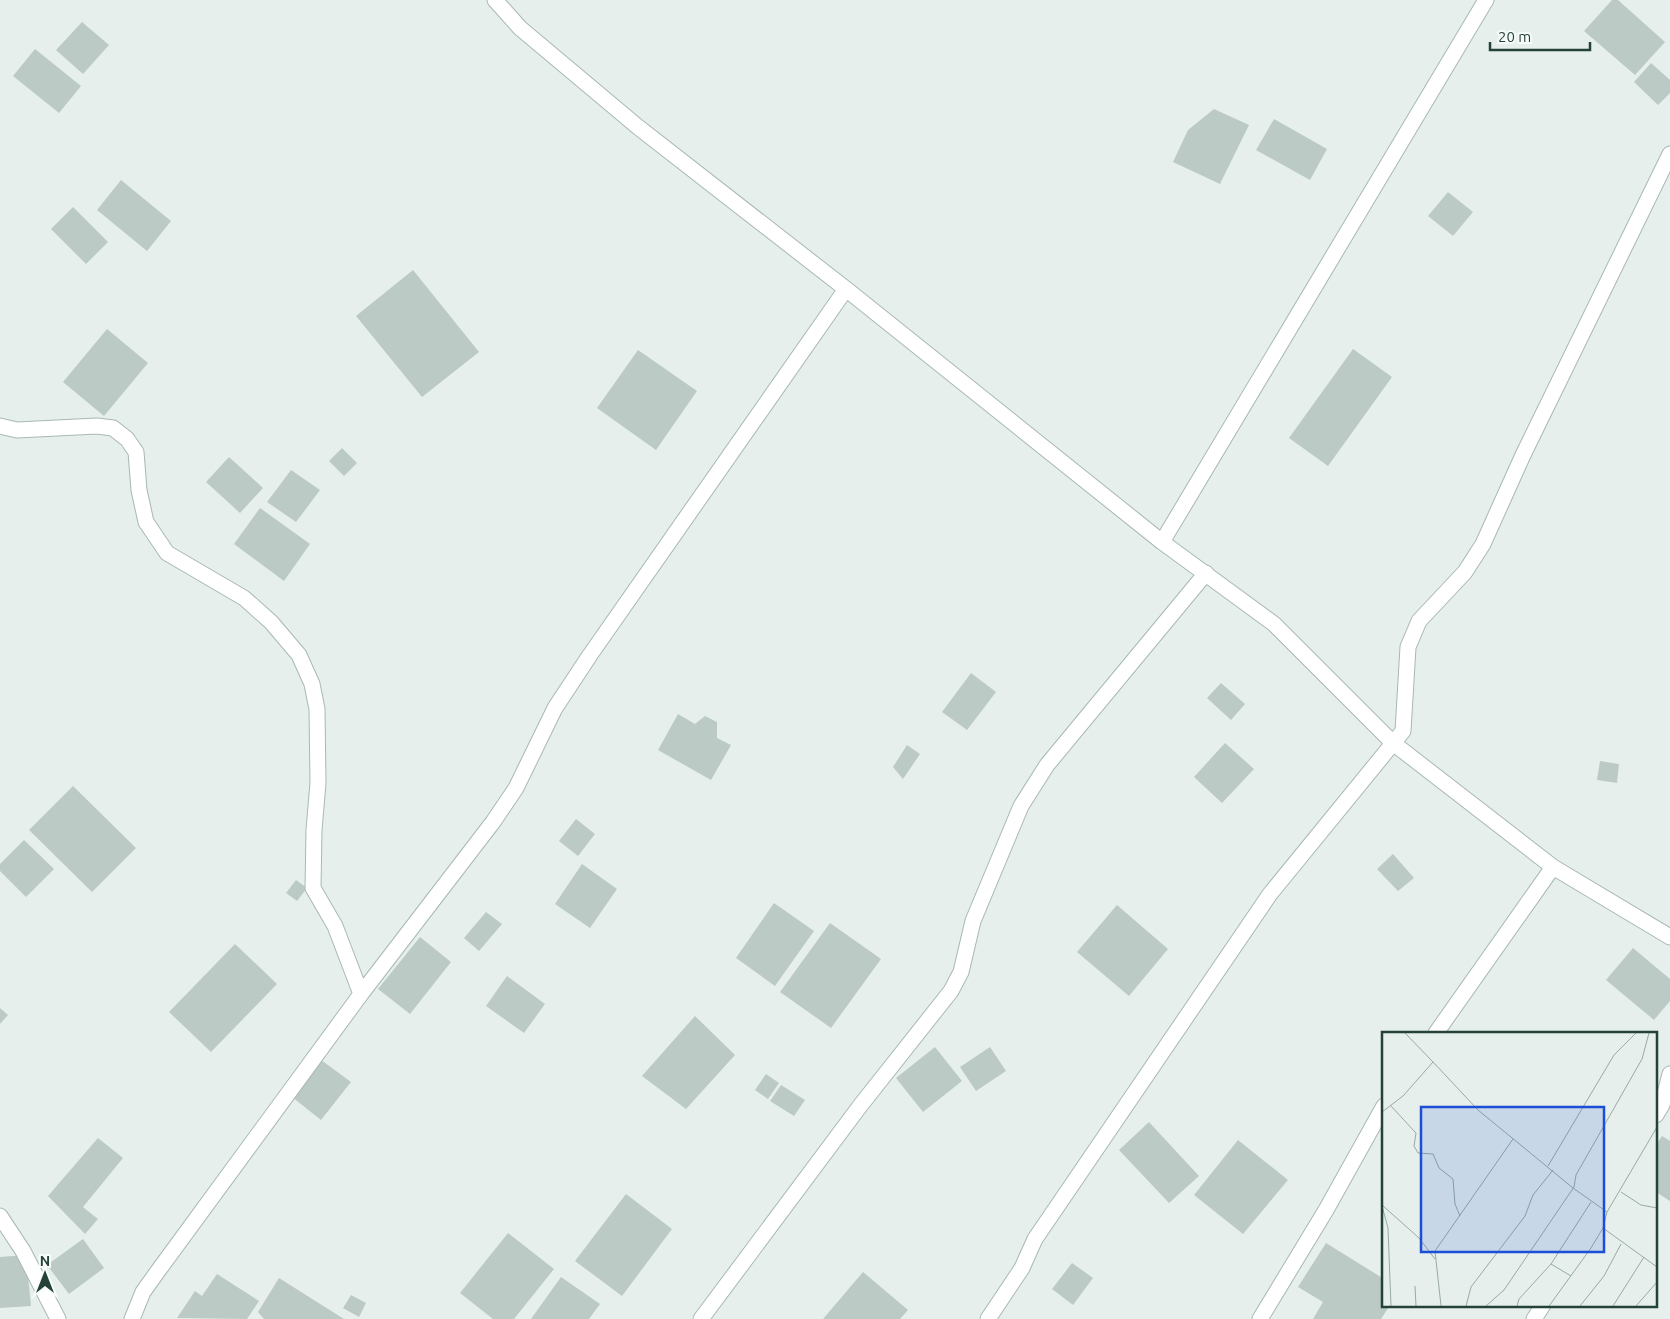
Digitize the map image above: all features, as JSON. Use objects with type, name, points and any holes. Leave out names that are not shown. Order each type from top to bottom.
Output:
[{"type":"street","points":[[495,0],[520,28],[638,127],[846,289],[1162,542],[1274,624],[1393,743],[1553,867],[1670,936]]},
{"type":"street","points":[[1162,542],[1486,0]]},
{"type":"street","points":[[988,1319],[1022,1268],[1035,1239],[1270,894],[1402,731],[1408,647],[1419,620],[1465,572],[1483,544],[1523,454],[1670,154]]},
{"type":"street","points":[[132,1319],[143,1292],[158,1270],[361,994],[493,822],[516,788],[555,708],[846,289]]},
{"type":"street","points":[[0,426],[17,430],[97,426],[113,428],[127,439],[136,452],[146,522],[167,553],[244,598],[271,622],[299,656],[312,684],[317,709],[318,783],[313,846],[313,888],[335,926],[361,994]]},
{"type":"street","points":[[701,1319],[860,1106],[951,991],[961,972],[973,921],[996,862],[1021,806],[1047,765],[1206,573]]},
{"type":"street","points":[[1437,1032],[1553,867]]},
{"type":"street","points":[[1663,1111],[1670,1074]]},
{"type":"street","points":[[1260,1319],[1326,1210],[1382,1110]]},
{"type":"street","points":[[0,1216],[23,1251],[58,1319]]},
{"type":"street","points":[[1534,1319],[1543,1306]]},
{"type":"building","points":[[1612,0],[1618,0],[1665,42],[1635,75],[1584,31]]},
{"type":"building","points":[[82,22],[109,45],[83,74],[56,50]]},
{"type":"building","points":[[35,49],[81,86],[59,113],[13,76]]},
{"type":"building","points":[[1651,63],[1670,80],[1670,93],[1658,105],[1634,82]]},
{"type":"building","points":[[1214,109],[1249,125],[1220,184],[1173,162],[1188,130]]},
{"type":"building","points":[[1274,119],[1327,149],[1310,180],[1256,150]]},
{"type":"building","points":[[121,180],[171,221],[147,251],[97,210]]},
{"type":"building","points":[[1448,192],[1473,212],[1453,236],[1428,216]]},
{"type":"building","points":[[73,207],[108,242],[86,264],[51,229]]},
{"type":"building","points":[[413,270],[479,352],[422,397],[356,316]]},
{"type":"building","points":[[107,329],[148,363],[104,416],[63,382]]},
{"type":"building","points":[[1353,349],[1392,377],[1328,466],[1289,438]]},
{"type":"building","points":[[638,350],[697,391],[656,450],[597,408]]},
{"type":"building","points":[[342,448],[357,463],[344,476],[329,461]]},
{"type":"building","points":[[229,457],[263,488],[240,513],[206,482]]},
{"type":"building","points":[[291,470],[320,490],[296,522],[267,502]]},
{"type":"building","points":[[260,508],[310,544],[284,581],[234,544]]},
{"type":"building","points":[[971,673],[996,692],[967,730],[942,712]]},
{"type":"building","points":[[1221,683],[1245,704],[1231,720],[1207,698]]},
{"type":"building","points":[[678,714],[695,724],[705,716],[717,722],[717,738],[731,745],[711,780],[658,750]]},
{"type":"building","points":[[1225,743],[1254,769],[1222,803],[1194,777]]},
{"type":"building","points":[[907,745],[920,754],[903,779],[893,767]]},
{"type":"building","points":[[1600,761],[1619,764],[1617,783],[1597,780]]},
{"type":"building","points":[[73,786],[136,848],[92,892],[29,830]]},
{"type":"building","points":[[576,819],[595,834],[578,856],[559,841]]},
{"type":"building","points":[[24,840],[54,869],[26,897],[0,871],[0,864]]},
{"type":"building","points":[[1393,854],[1414,878],[1398,891],[1377,869]]},
{"type":"building","points":[[582,864],[617,889],[590,928],[555,904]]},
{"type":"building","points":[[296,880],[307,888],[297,901],[286,893]]},
{"type":"building","points":[[774,903],[814,931],[775,986],[736,958]]},
{"type":"building","points":[[1117,905],[1168,949],[1129,996],[1077,952]]},
{"type":"building","points":[[486,912],[502,924],[479,951],[464,938]]},
{"type":"building","points":[[830,923],[881,959],[831,1028],[780,992]]},
{"type":"building","points":[[420,937],[451,962],[410,1014],[378,989]]},
{"type":"building","points":[[235,944],[277,984],[211,1052],[169,1012]]},
{"type":"building","points":[[1633,948],[1670,979],[1670,1001],[1654,1020],[1606,980]]},
{"type":"building","points":[[507,976],[545,1004],[524,1033],[486,1006]]},
{"type":"building","points":[[0,1008],[8,1015],[0,1024]]},
{"type":"building","points":[[695,1016],[735,1055],[686,1109],[642,1076]]},
{"type":"building","points":[[935,1047],[962,1081],[923,1112],[896,1078]]},
{"type":"building","points":[[990,1047],[1006,1071],[976,1091],[960,1067]]},
{"type":"building","points":[[321,1060],[351,1082],[321,1120],[292,1097]]},
{"type":"building","points":[[766,1074],[779,1083],[768,1099],[755,1090]]},
{"type":"building","points":[[781,1085],[805,1100],[794,1116],[770,1101]]},
{"type":"building","points":[[1149,1122],[1199,1176],[1169,1203],[1119,1150]]},
{"type":"building","points":[[1662,1136],[1670,1141],[1670,1201],[1658,1193],[1658,1142]]},
{"type":"building","points":[[98,1138],[123,1158],[83,1207],[98,1219],[85,1234],[48,1196]]},
{"type":"building","points":[[1238,1140],[1288,1180],[1243,1234],[1194,1195]]},
{"type":"building","points":[[626,1194],[672,1229],[622,1296],[575,1261]]},
{"type":"building","points":[[508,1233],[554,1269],[514,1319],[493,1319],[460,1293]]},
{"type":"building","points":[[83,1239],[104,1268],[69,1294],[47,1265]]},
{"type":"building","points":[[1326,1243],[1382,1278],[1382,1306],[1389,1306],[1381,1319],[1313,1319],[1323,1302],[1298,1287]]},
{"type":"building","points":[[26,1255],[31,1306],[0,1308],[0,1257]]},
{"type":"building","points":[[1072,1263],[1093,1278],[1073,1305],[1052,1289]]},
{"type":"building","points":[[863,1272],[908,1310],[900,1319],[823,1319]]},
{"type":"building","points":[[217,1274],[259,1301],[247,1319],[177,1318],[195,1291],[202,1296]]},
{"type":"building","points":[[561,1277],[600,1304],[589,1319],[531,1319]]},
{"type":"building","points":[[279,1278],[344,1319],[264,1319],[258,1312]]},
{"type":"building","points":[[351,1295],[366,1303],[359,1317],[343,1308]]}]
